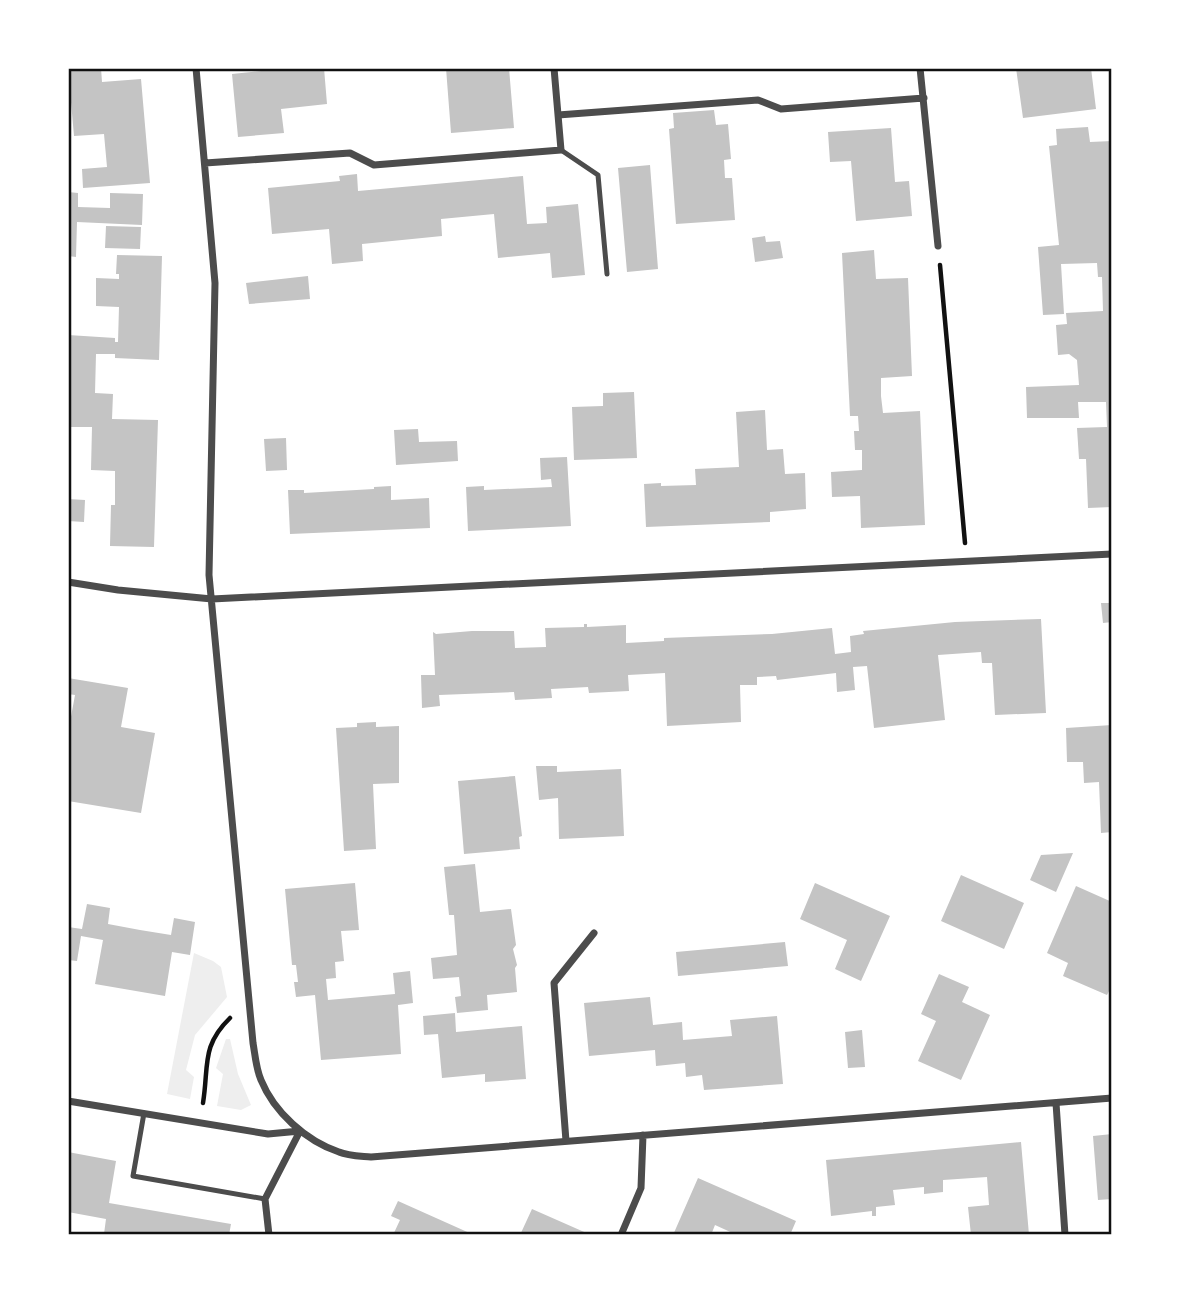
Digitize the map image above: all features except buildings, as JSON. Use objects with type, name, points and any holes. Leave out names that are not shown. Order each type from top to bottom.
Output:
[{"type":"street","points":[[196,68],[215,283],[209,575],[253,1043],[261,1080],[281,1112],[316,1142],[340,1153],[371,1157],[1112,1098]]},
{"type":"street","points":[[205,163],[350,153],[374,165],[561,150],[554,68]]},
{"type":"street","points":[[920,68],[938,246]]},
{"type":"street","points":[[558,115],[758,100],[781,109],[924,98]]},
{"type":"street","points":[[68,582],[212,599],[1112,554]]},
{"type":"street","points":[[566,1141],[554,983],[594,933]]},
{"type":"street","points":[[68,1101],[268,1134],[300,1130]]},
{"type":"street","points":[[1056,1103],[1065,1235]]},
{"type":"street","points":[[268,1235],[265,1199],[300,1130]]},
{"type":"street","points":[[621,1235],[641,1188],[643,1135]]},
{"type":"lane","points":[[561,150],[598,175],[607,274]]},
{"type":"lane","points":[[144,1113],[133,1176],[265,1199]]},
{"type":"path","points":[[938,246],[966,561]]},
{"type":"path","points":[[200,1122],[207,1077],[207,1057],[215,1032],[236,1012],[250,1010]]},
{"type":"shaded area","points":[[194,953],[221,967],[227,997],[195,1035],[186,1070],[194,1077],[190,1099],[167,1094]]},
{"type":"shaded area","points":[[226,1039],[230,1039],[238,1074],[251,1105],[241,1110],[217,1106],[223,1074],[216,1068]]}]
